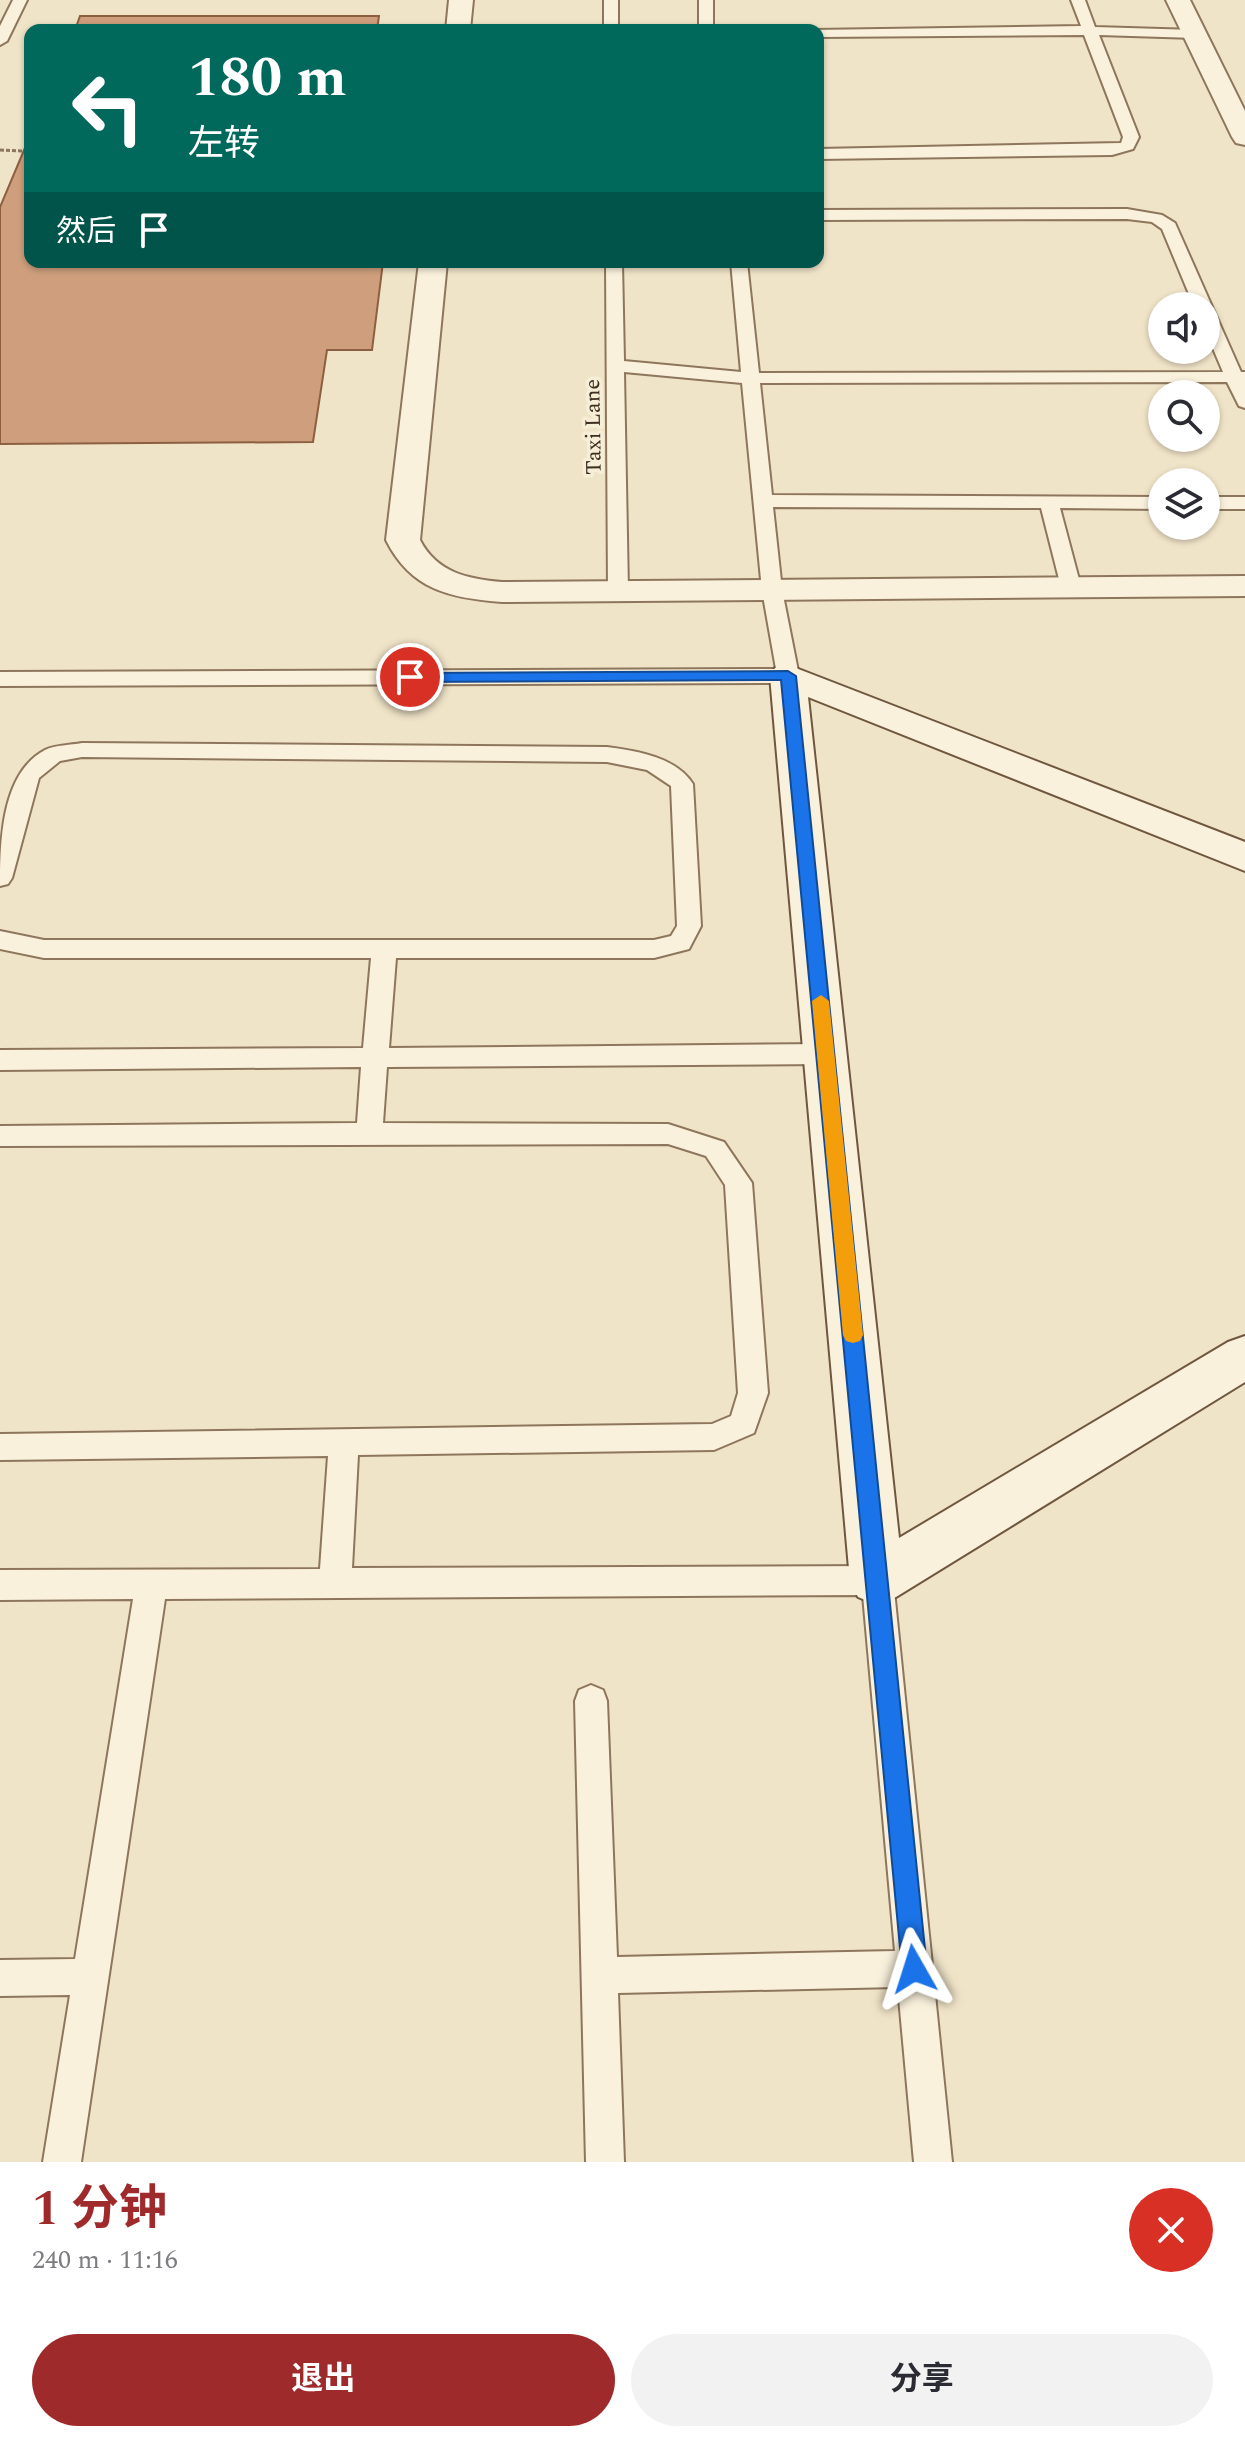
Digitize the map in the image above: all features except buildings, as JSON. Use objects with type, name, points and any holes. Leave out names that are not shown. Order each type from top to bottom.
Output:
[{"type":"street","points":[[459,24],[461,0]]},
{"type":"street","points":[[1178,0],[1242,127]]},
{"type":"street","points":[[432,268],[403,540],[409,557],[424,571],[446,582],[473,589],[618,591],[1245,586]]},
{"type":"street","points":[[1245,857],[788,676],[877,1580],[1245,1357]]},
{"type":"lane","points":[[0,41],[20,0]]},
{"type":"lane","points":[[611,0],[611,24]]},
{"type":"lane","points":[[706,0],[706,24]]},
{"type":"lane","points":[[824,154],[1112,150],[1128,146],[1131,137],[1078,0]]},
{"type":"lane","points":[[824,33],[1090,31],[1195,34]]},
{"type":"lane","points":[[824,215],[1127,214],[1156,218],[1169,226],[1197,292]]},
{"type":"lane","name":"Taxi Lane","points":[[614,268],[618,591]]},
{"type":"lane","points":[[0,679],[788,676],[772,590],[740,268]]},
{"type":"lane","points":[[1220,339],[1240,377],[1245,402]]},
{"type":"lane","points":[[615,366],[751,378],[1240,377]]},
{"type":"lane","points":[[763,501],[1148,503]]},
{"type":"lane","points":[[1049,502],[1071,587]]},
{"type":"lane","points":[[1220,503],[1245,503]]},
{"type":"lane","points":[[0,878],[29,775],[53,755],[82,750],[632,757],[667,768],[682,784],[689,926],[680,943],[654,949],[44,949],[0,940]]},
{"type":"lane","points":[[369,1133],[384,949]]},
{"type":"lane","points":[[0,1060],[826,1054]]},
{"type":"lane","points":[[0,1136],[668,1134],[715,1149],[738,1183],[753,1393],[743,1424],[714,1437],[0,1447]]},
{"type":"lane","points":[[335,1583],[344,1443]]},
{"type":"lane","points":[[0,1585],[877,1580],[933,2162]]},
{"type":"lane","points":[[62,2162],[151,1584]]},
{"type":"lane","points":[[591,1701],[605,2162]]},
{"type":"lane","points":[[599,1975],[914,1969]]},
{"type":"lane","points":[[0,1978],[91,1977]]},
{"type":"path","points":[[0,150],[24,151]]},
{"type":"slow traffic","points":[[821,1001],[853,1335]]},
{"type":"route","points":[[410,677],[788,676],[914,1969]]}]
